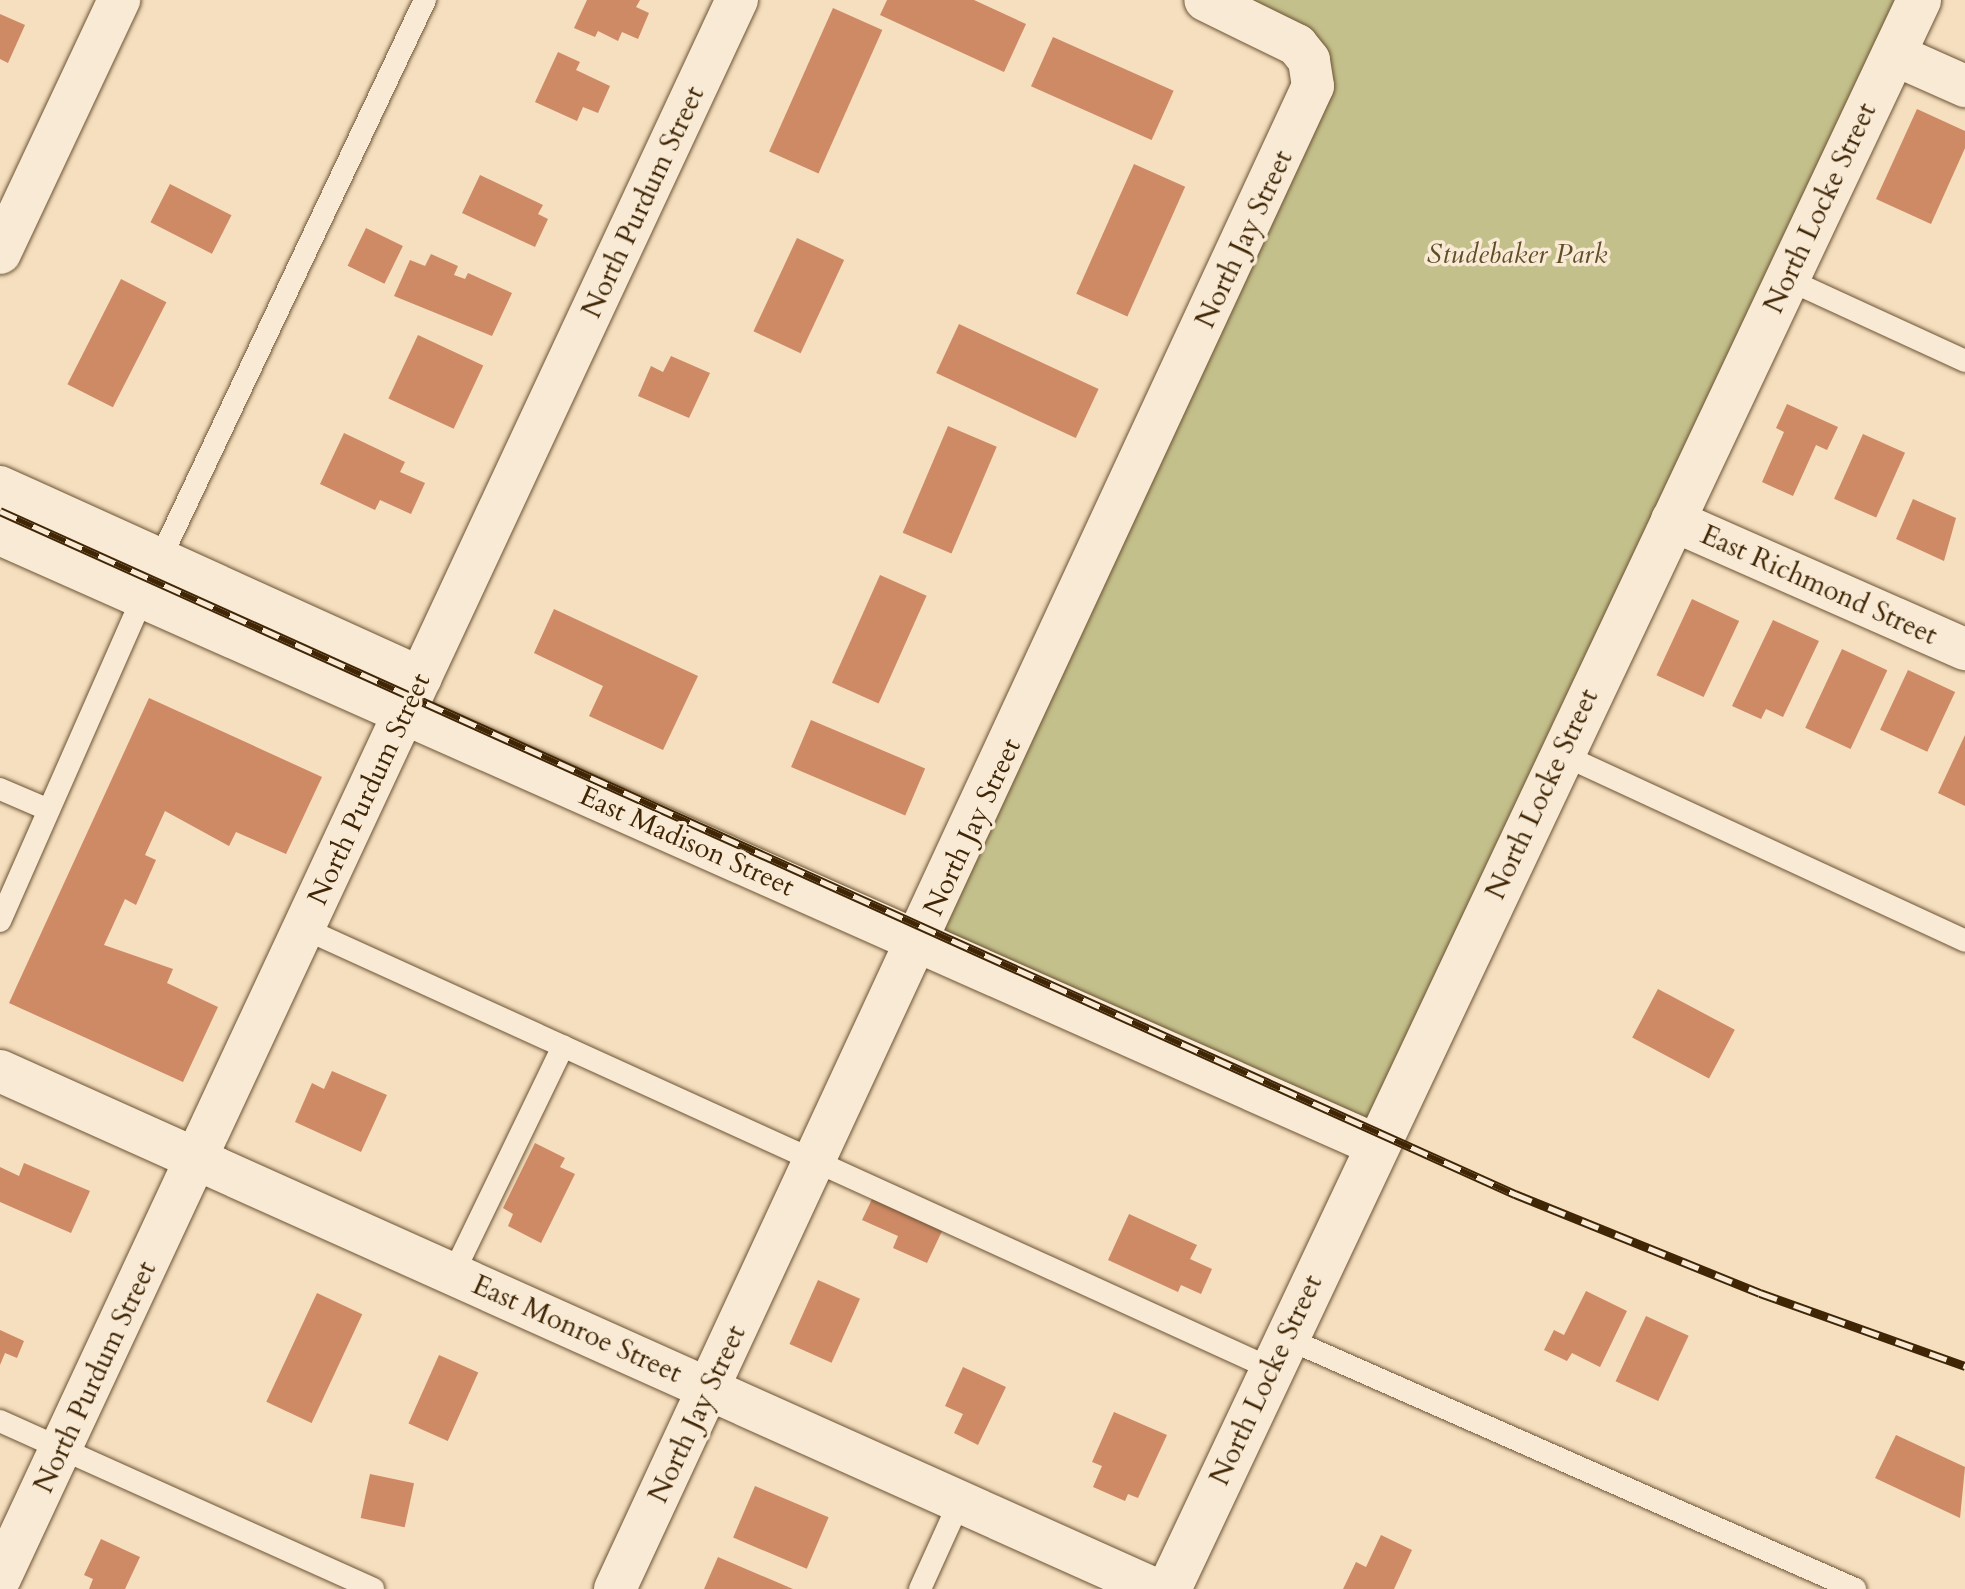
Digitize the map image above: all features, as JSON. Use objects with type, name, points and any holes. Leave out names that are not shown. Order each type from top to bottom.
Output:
[{"type":"street","points":[[0,253],[9,210],[119,0]]},
{"type":"street","name":"North Purdum Street","points":[[0,1578],[737,0]]},
{"type":"street","name":"North Jay Street","points":[[615,1589],[919,944],[1313,86],[1309,60],[1297,45],[1205,0]]},
{"type":"street","name":"North Locke Street","points":[[1169,1589],[1919,0]]},
{"type":"street","points":[[1893,54],[1965,86]]},
{"type":"street","name":"East Madison Street","points":[[0,487],[160,559],[412,696],[919,944],[1376,1145]]},
{"type":"street","name":"East Richmond Street","points":[[1672,520],[1965,649]]},
{"type":"street","name":"East Madison Street","points":[[0,534],[142,601],[412,696]]},
{"type":"street","name":"East Monroe Street","points":[[0,1071],[710,1387],[1154,1589]]},
{"type":"lane","points":[[0,921],[160,559],[425,0]]},
{"type":"lane","points":[[1787,279],[1965,361]]},
{"type":"lane","points":[[1561,754],[1965,941]]},
{"type":"lane","points":[[0,789],[49,810]]},
{"type":"lane","points":[[303,928],[815,1160],[1855,1589]]},
{"type":"lane","points":[[453,1274],[563,1046]]},
{"type":"lane","points":[[0,1421],[373,1589]]},
{"type":"lane","points":[[920,1589],[960,1501]]},
{"type":"green space","name":"Studebaker Park","points":[[1205,0],[1917,0],[1376,1145],[926,928],[1313,86],[1296,45]]},
{"type":"building","points":[[587,0],[640,0],[636,7],[649,13],[638,39],[622,32],[618,41],[598,31],[595,37],[574,28]]},
{"type":"building","points":[[887,0],[974,0],[1026,24],[1004,72],[880,15]]},
{"type":"building","points":[[833,8],[882,30],[818,173],[769,151]]},
{"type":"building","points":[[0,14],[25,25],[8,63],[0,59]]},
{"type":"building","points":[[1053,37],[1174,91],[1152,140],[1031,86]]},
{"type":"building","points":[[558,52],[580,62],[576,70],[610,86],[598,113],[583,107],[577,121],[535,102]]},
{"type":"building","points":[[1917,109],[1965,131],[1965,148],[1931,224],[1876,199]]},
{"type":"building","points":[[1134,164],[1185,187],[1127,317],[1076,294]]},
{"type":"building","points":[[480,175],[543,205],[538,214],[548,219],[535,247],[462,213]]},
{"type":"building","points":[[170,184],[231,215],[212,254],[150,222]]},
{"type":"building","points":[[366,228],[403,246],[384,284],[348,266]]},
{"type":"building","points":[[797,238],[844,260],[801,353],[753,331]]},
{"type":"building","points":[[431,254],[458,266],[454,275],[465,279],[468,273],[512,293],[492,336],[394,296],[410,260],[425,266]]},
{"type":"building","points":[[121,279],[166,302],[113,407],[67,384]]},
{"type":"building","points":[[959,324],[1099,389],[1076,438],[936,373]]},
{"type":"building","points":[[418,335],[483,365],[454,429],[388,398]]},
{"type":"building","points":[[671,356],[710,373],[689,418],[638,396],[651,366],[663,372]]},
{"type":"building","points":[[1787,404],[1838,427],[1827,450],[1816,445],[1793,496],[1762,482],[1784,432],[1776,428]]},
{"type":"building","points":[[948,426],[997,447],[951,553],[903,533]]},
{"type":"building","points":[[344,433],[405,462],[400,472],[425,483],[411,514],[380,500],[375,510],[320,484]]},
{"type":"building","points":[[1863,434],[1905,453],[1876,518],[1834,499]]},
{"type":"building","points":[[1913,499],[1956,518],[1944,561],[1896,539]]},
{"type":"building","points":[[880,575],[927,596],[879,704],[832,683]]},
{"type":"building","points":[[1692,599],[1739,621],[1704,697],[1657,675]]},
{"type":"building","points":[[554,609],[698,676],[663,750],[589,716],[603,686],[534,653]]},
{"type":"building","points":[[1773,620],[1819,641],[1783,717],[1766,709],[1761,719],[1732,706]]},
{"type":"building","points":[[1842,649],[1887,670],[1851,749],[1805,728]]},
{"type":"building","points":[[1908,670],[1955,692],[1927,752],[1880,730]]},
{"type":"building","points":[[149,698],[322,777],[286,854],[236,832],[229,846],[165,811],[145,855],[156,860],[136,905],[125,899],[104,945],[173,969],[167,983],[218,1007],[183,1082],[9,1003]]},
{"type":"building","points":[[811,720],[925,768],[905,815],[791,767]]},
{"type":"building","points":[[1965,735],[1965,806],[1938,793]]},
{"type":"building","points":[[1658,989],[1735,1030],[1709,1078],[1632,1038]]},
{"type":"building","points":[[332,1071],[387,1095],[361,1152],[295,1122],[312,1083],[324,1089]]},
{"type":"building","points":[[535,1143],[565,1158],[560,1167],[575,1174],[541,1243],[508,1226],[513,1214],[503,1208]]},
{"type":"building","points":[[24,1163],[90,1191],[71,1233],[0,1202],[0,1167],[19,1176]]},
{"type":"building","points":[[873,1197],[943,1229],[927,1263],[893,1248],[898,1236],[862,1220]]},
{"type":"building","points":[[1129,1214],[1197,1245],[1190,1259],[1212,1269],[1201,1294],[1181,1285],[1178,1292],[1108,1260]]},
{"type":"building","points":[[818,1280],[860,1299],[832,1363],[790,1344]]},
{"type":"building","points":[[1586,1291],[1627,1311],[1600,1367],[1572,1353],[1567,1361],[1544,1350],[1554,1330],[1564,1335]]},
{"type":"building","points":[[317,1293],[362,1314],[312,1423],[266,1402]]},
{"type":"building","points":[[1646,1316],[1689,1336],[1658,1401],[1616,1381]]},
{"type":"building","points":[[0,1330],[24,1341],[17,1358],[5,1353],[0,1365]]},
{"type":"building","points":[[439,1355],[478,1372],[448,1441],[408,1424]]},
{"type":"building","points":[[963,1367],[1006,1387],[978,1445],[954,1433],[963,1414],[945,1406]]},
{"type":"building","points":[[1114,1412],[1167,1435],[1138,1498],[1128,1494],[1125,1501],[1093,1487],[1102,1466],[1092,1462]]},
{"type":"building","points":[[1896,1435],[1965,1467],[1960,1518],[1875,1478]]},
{"type":"building","points":[[370,1474],[414,1483],[405,1527],[361,1518]]},
{"type":"building","points":[[755,1486],[829,1517],[807,1569],[733,1538]]},
{"type":"building","points":[[1381,1535],[1412,1550],[1394,1589],[1343,1589],[1356,1562],[1366,1567]]},
{"type":"building","points":[[101,1539],[140,1557],[125,1589],[89,1589],[93,1579],[84,1575]]},
{"type":"building","points":[[718,1557],[793,1589],[704,1589]]},
{"type":"railway","points":[[0,511],[1515,1194],[1760,1293],[1965,1366]]}]
